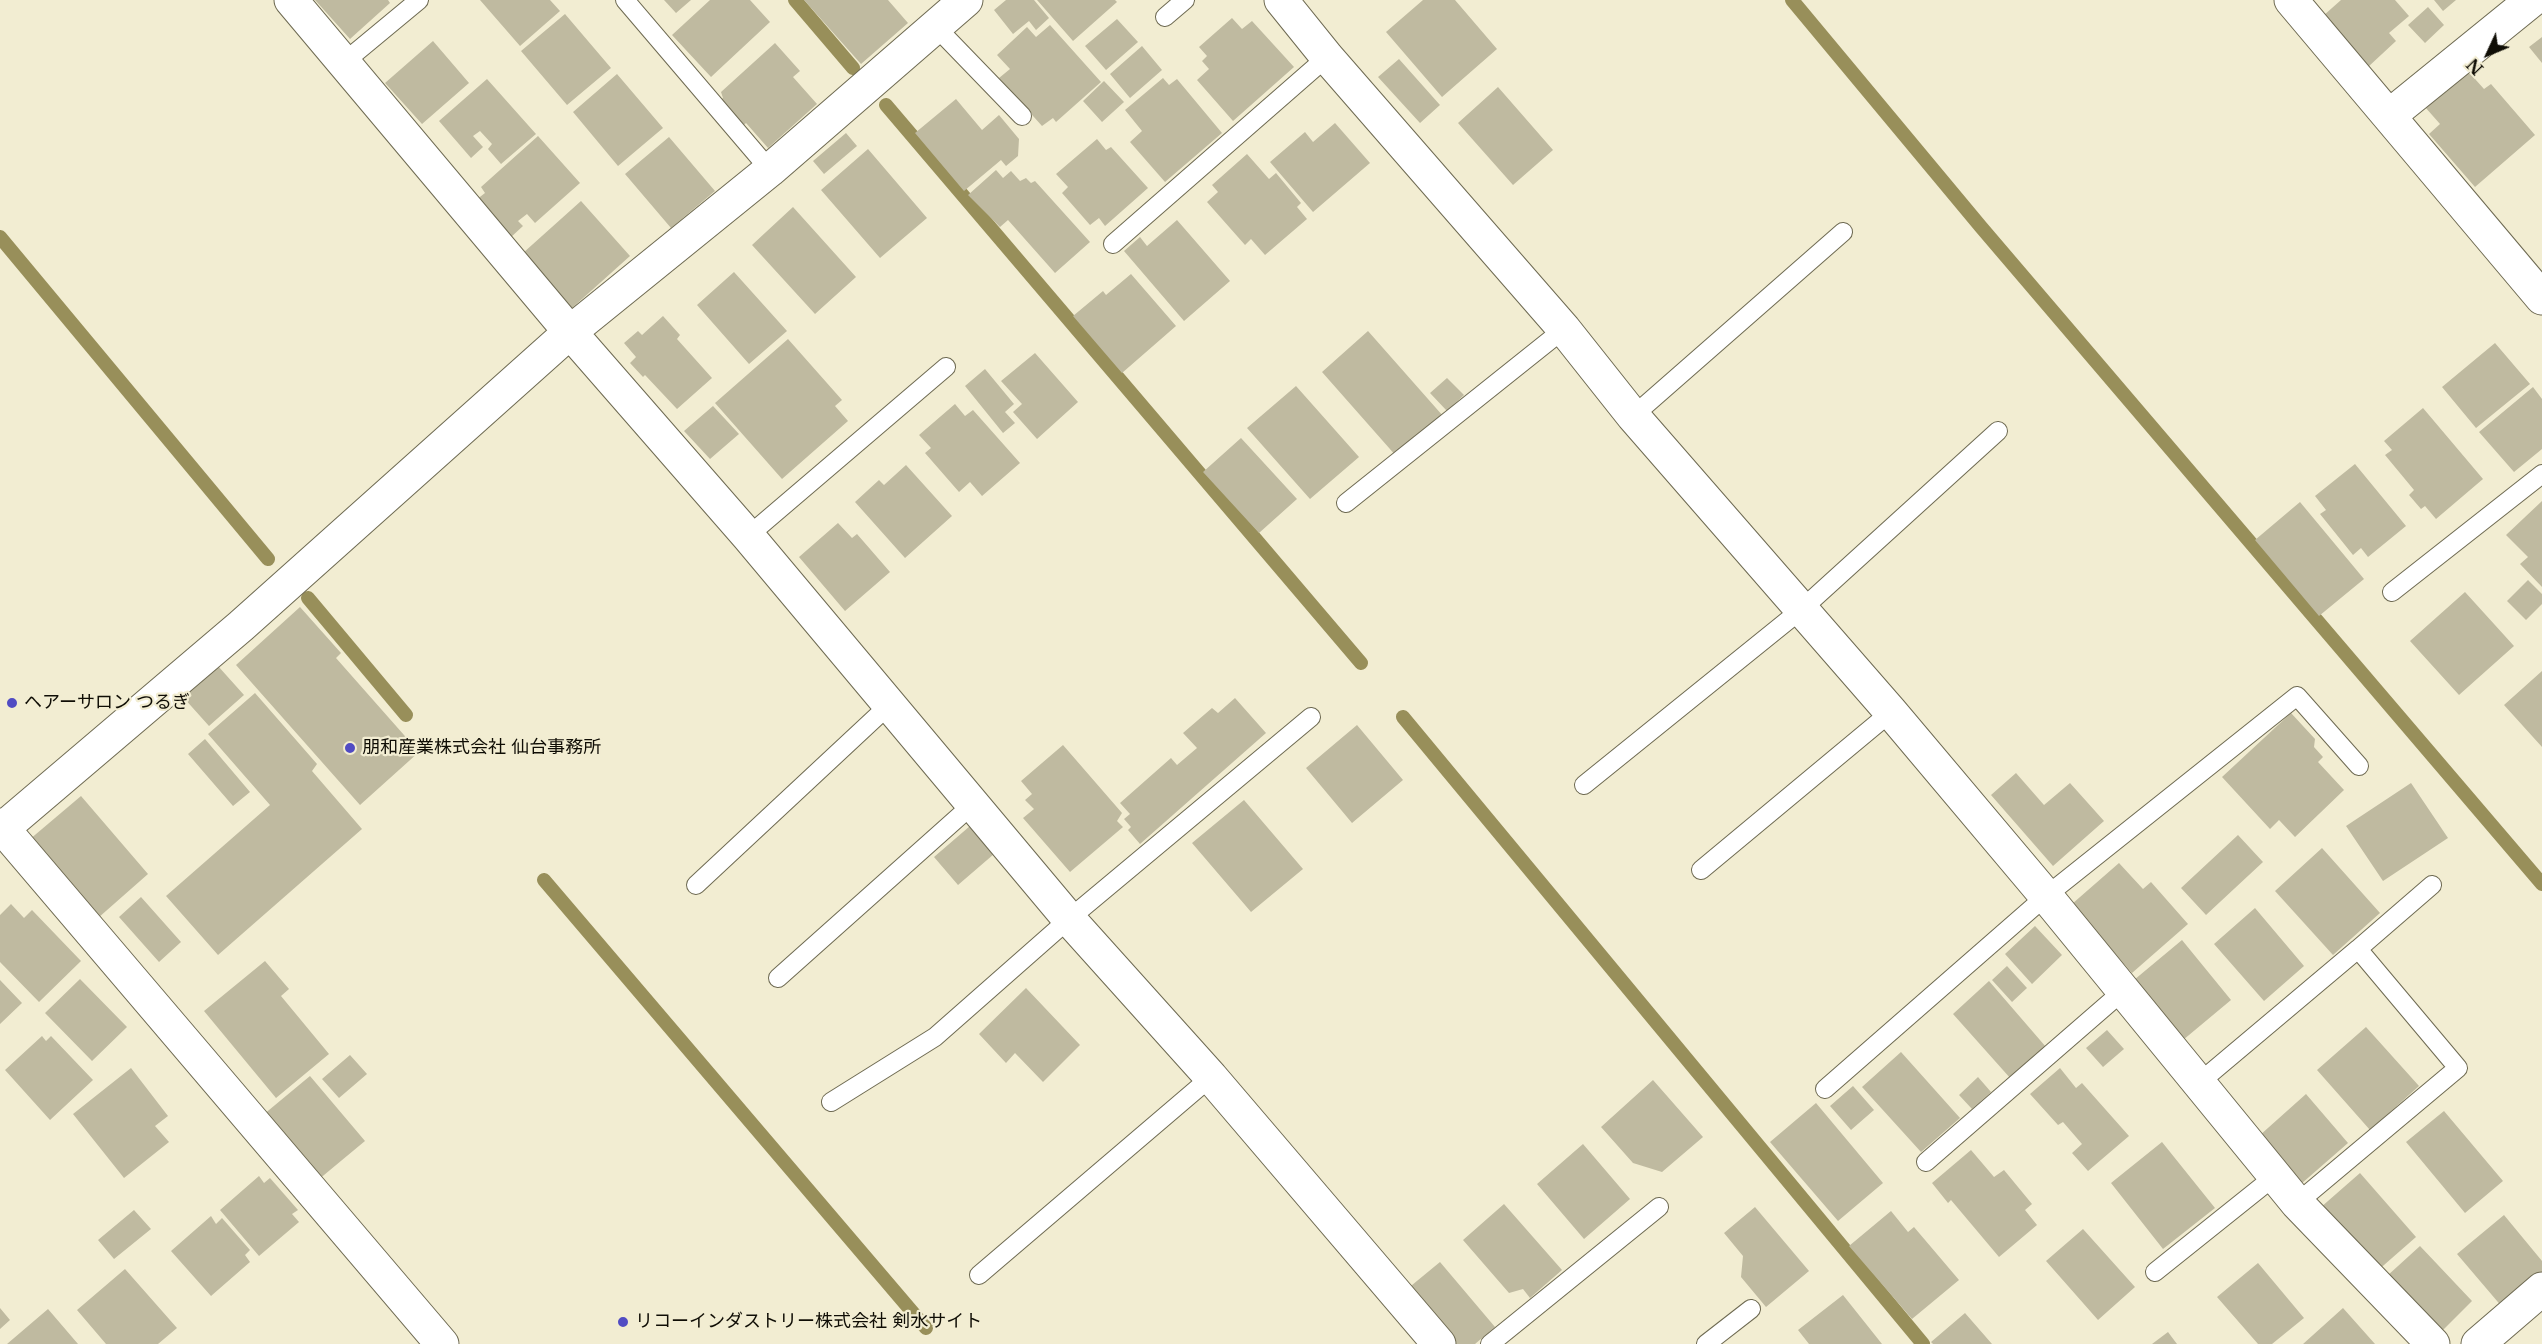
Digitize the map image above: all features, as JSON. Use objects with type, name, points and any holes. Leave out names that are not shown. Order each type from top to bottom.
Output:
[{"type":"street","points":[[291,0],[570,332],[748,536],[888,706],[1069,919],[1210,1077],[1439,1344]]},
{"type":"street","points":[[442,1344],[1,828],[241,626],[570,332],[770,170],[966,0]]},
{"type":"street","points":[[1281,0],[1327,57],[1564,329],[1633,416],[1891,712],[2200,1082],[2297,1203],[2433,1344]]},
{"type":"street","points":[[2291,0],[2542,298]]},
{"type":"street","points":[[2389,116],[2532,0]]},
{"type":"street","points":[[2478,1344],[2542,1289]]},
{"type":"lane","points":[[343,63],[419,0]]},
{"type":"lane","points":[[625,0],[770,170]]},
{"type":"lane","points":[[1166,17],[1185,0]]},
{"type":"lane","points":[[935,26],[1022,116]]},
{"type":"lane","points":[[1113,244],[1327,57]]},
{"type":"lane","points":[[1633,416],[1843,232]]},
{"type":"lane","points":[[1346,503],[1564,329]]},
{"type":"lane","points":[[748,536],[946,367]]},
{"type":"lane","points":[[1584,785],[1802,609],[1998,431]]},
{"type":"lane","points":[[2392,592],[2542,474]]},
{"type":"lane","points":[[1824,1089],[2046,896],[2297,696],[2359,766]]},
{"type":"lane","points":[[696,885],[888,706]]},
{"type":"lane","points":[[1701,870],[1891,712]]},
{"type":"lane","points":[[831,1102],[935,1037],[1069,919],[1311,717]]},
{"type":"lane","points":[[777,978],[972,805]]},
{"type":"lane","points":[[2200,1082],[2432,885]]},
{"type":"lane","points":[[2297,1203],[2458,1068],[2358,949]]},
{"type":"lane","points":[[1926,1162],[2123,991]]},
{"type":"lane","points":[[979,1275],[1210,1077]]},
{"type":"lane","points":[[2155,1272],[2275,1176]]},
{"type":"lane","points":[[1490,1344],[1659,1207]]},
{"type":"lane","points":[[1706,1344],[1751,1309]]},
{"type":"building","points":[[315,0],[388,0],[390,3],[350,39]]},
{"type":"building","points":[[480,0],[550,0],[560,11],[520,46]]},
{"type":"building","points":[[664,0],[691,0],[676,13]]},
{"type":"building","points":[[710,0],[750,0],[770,22],[711,77],[672,35]]},
{"type":"building","points":[[804,0],[888,0],[908,23],[861,64]]},
{"type":"building","points":[[1006,0],[1034,0],[1049,18],[1036,30],[1029,21],[1013,34],[994,10]]},
{"type":"building","points":[[1037,0],[1115,0],[1117,2],[1073,41]]},
{"type":"building","points":[[1423,0],[1455,0],[1497,49],[1442,97],[1386,32]]},
{"type":"building","points":[[2341,0],[2395,0],[2409,16],[2389,33],[2396,41],[2368,67],[2323,16]]},
{"type":"building","points":[[2434,0],[2456,0],[2443,11]]},
{"type":"building","points":[[2428,7],[2444,25],[2425,43],[2408,25]]},
{"type":"building","points":[[565,14],[611,68],[567,105],[521,51]]},
{"type":"building","points":[[1232,18],[1242,29],[1252,21],[1294,67],[1233,121],[1197,80],[1209,69],[1202,61],[1207,56],[1199,47]]},
{"type":"building","points":[[1117,19],[1138,42],[1106,70],[1085,46]]},
{"type":"building","points":[[1050,25],[1101,82],[1056,122],[1053,118],[1042,126],[999,78],[1010,69],[997,55],[1027,27],[1036,37]]},
{"type":"building","points":[[2542,37],[2542,63],[2529,47]]},
{"type":"building","points":[[433,41],[469,83],[422,124],[385,83]]},
{"type":"building","points":[[775,43],[800,71],[793,77],[817,104],[768,148],[746,123],[742,127],[719,101],[723,98],[721,92]]},
{"type":"building","points":[[1142,46],[1162,70],[1130,98],[1110,74]]},
{"type":"building","points":[[1399,59],[1440,105],[1420,123],[1378,77]]},
{"type":"building","points":[[2467,70],[2484,89],[2491,84],[2535,135],[2475,187],[2429,134],[2440,124],[2425,107]]},
{"type":"building","points":[[617,74],[663,128],[618,166],[573,112]]},
{"type":"building","points":[[1163,78],[1169,85],[1177,79],[1222,133],[1165,182],[1130,142],[1142,131],[1125,110]]},
{"type":"building","points":[[487,79],[536,134],[501,164],[488,149],[492,144],[480,131],[473,136],[483,147],[471,158],[439,121]]},
{"type":"building","points":[[1104,81],[1124,102],[1102,122],[1083,101]]},
{"type":"building","points":[[1498,87],[1553,150],[1513,185],[1458,123]]},
{"type":"building","points":[[956,99],[982,130],[999,115],[1019,139],[1018,156],[1006,166],[1001,160],[964,191],[915,133]]},
{"type":"building","points":[[1335,123],[1370,163],[1313,212],[1270,162],[1305,132],[1313,142]]},
{"type":"building","points":[[846,133],[857,146],[824,174],[813,161]]},
{"type":"building","points":[[538,136],[580,183],[535,223],[527,214],[518,221],[523,226],[510,238],[476,200],[485,193],[481,187]]},
{"type":"building","points":[[669,137],[715,191],[671,228],[625,174]]},
{"type":"building","points":[[1097,139],[1106,150],[1111,147],[1148,188],[1105,226],[1099,218],[1090,225],[1062,193],[1068,187],[1056,174]]},
{"type":"building","points":[[868,149],[927,218],[880,258],[821,190]]},
{"type":"building","points":[[1247,154],[1269,179],[1276,173],[1301,203],[1297,207],[1307,219],[1265,255],[1251,239],[1245,245],[1207,202],[1218,192],[1212,185]]},
{"type":"building","points":[[996,170],[1003,178],[1011,171],[1020,181],[1026,178],[1031,183],[1035,181],[1090,242],[1055,273],[1008,220],[1000,227],[968,195]]},
{"type":"building","points":[[581,201],[630,256],[572,308],[523,253]]},
{"type":"building","points":[[793,207],[856,277],[815,314],[752,245]]},
{"type":"building","points":[[1177,220],[1230,281],[1184,321],[1124,251],[1140,237],[1147,246]]},
{"type":"building","points":[[734,272],[787,331],[749,364],[697,305]]},
{"type":"building","points":[[1131,274],[1176,326],[1122,373],[1073,316],[1103,291],[1106,295]]},
{"type":"building","points":[[663,316],[680,335],[677,339],[712,378],[677,409],[645,375],[643,377],[630,363],[636,357],[624,343],[638,331],[642,335]]},
{"type":"building","points":[[1368,331],[1443,416],[1397,457],[1322,372]]},
{"type":"building","points":[[788,339],[842,400],[835,406],[848,421],[782,479],[715,403]]},
{"type":"building","points":[[2495,343],[2530,384],[2476,428],[2442,387]]},
{"type":"building","points":[[1035,353],[1078,402],[1037,439],[1013,412],[1022,404],[1001,381]]},
{"type":"building","points":[[985,369],[1014,404],[1005,412],[1015,423],[1003,433],[965,386]]},
{"type":"building","points":[[1447,378],[1464,395],[1447,411],[1430,393]]},
{"type":"building","points":[[1296,386],[1359,457],[1310,499],[1247,428]]},
{"type":"building","points":[[2533,387],[2542,399],[2542,449],[2514,472],[2479,432]]},
{"type":"building","points":[[955,404],[965,416],[973,410],[1020,463],[982,496],[970,482],[959,492],[925,453],[931,448],[919,435]]},
{"type":"building","points":[[713,406],[739,434],[710,459],[684,431]]},
{"type":"building","points":[[2423,408],[2483,479],[2436,519],[2425,506],[2421,509],[2409,495],[2414,490],[2385,455],[2392,450],[2384,441]]},
{"type":"building","points":[[1241,438],[1297,499],[1259,533],[1203,472]]},
{"type":"building","points":[[2355,464],[2406,526],[2368,557],[2361,548],[2353,555],[2320,514],[2326,510],[2315,496]]},
{"type":"building","points":[[906,465],[952,516],[905,558],[855,502],[879,480],[884,485]]},
{"type":"building","points":[[2542,501],[2542,587],[2520,564],[2528,557],[2506,535]]},
{"type":"building","points":[[2300,502],[2364,579],[2319,616],[2255,540]]},
{"type":"building","points":[[838,523],[852,538],[857,534],[890,572],[845,611],[799,557]]},
{"type":"building","points":[[2528,580],[2542,594],[2542,604],[2526,620],[2507,601]]},
{"type":"building","points":[[2465,592],[2514,646],[2459,695],[2410,641]]},
{"type":"building","points":[[300,607],[341,653],[336,658],[419,752],[360,805],[236,665]]},
{"type":"building","points":[[218,666],[244,695],[209,726],[183,697]]},
{"type":"building","points":[[2542,671],[2542,747],[2504,705]]},
{"type":"building","points":[[255,693],[317,764],[312,771],[362,829],[218,955],[166,896],[270,805],[208,734]]},
{"type":"building","points":[[1235,698],[1266,733],[1140,844],[1128,830],[1131,827],[1124,819],[1130,814],[1120,803],[1171,758],[1177,765],[1197,748],[1183,733],[1212,708],[1218,713]]},
{"type":"building","points":[[2291,713],[2315,739],[2314,747],[2323,757],[2318,762],[2344,790],[2295,837],[2279,820],[2270,829],[2222,777]]},
{"type":"building","points":[[1357,725],[1403,780],[1352,823],[1306,768]]},
{"type":"building","points":[[205,739],[250,792],[233,806],[188,754]]},
{"type":"building","points":[[1063,745],[1122,813],[1117,821],[1123,827],[1070,872],[1023,818],[1034,809],[1025,800],[1032,794],[1021,781]]},
{"type":"building","points":[[2016,773],[2044,805],[2070,783],[2104,821],[2053,866],[1991,795]]},
{"type":"building","points":[[2411,783],[2448,838],[2383,881],[2346,826]]},
{"type":"building","points":[[81,796],[148,874],[98,918],[29,840]]},
{"type":"building","points":[[1244,800],[1303,869],[1251,912],[1192,843]]},
{"type":"building","points":[[970,826],[994,854],[958,885],[934,857]]},
{"type":"building","points":[[2238,835],[2263,862],[2206,915],[2181,888]]},
{"type":"building","points":[[2322,848],[2380,913],[2333,955],[2275,891]]},
{"type":"building","points":[[2119,863],[2143,889],[2151,882],[2188,924],[2132,973],[2072,904]]},
{"type":"building","points":[[141,897],[181,942],[159,962],[119,917]]},
{"type":"building","points":[[11,904],[24,918],[32,910],[81,961],[39,1002],[0,962],[0,915]]},
{"type":"building","points":[[2255,908],[2304,966],[2264,1001],[2214,944]]},
{"type":"building","points":[[2035,926],[2062,955],[2032,984],[2005,954]]},
{"type":"building","points":[[2182,940],[2231,1000],[2183,1040],[2134,980]]},
{"type":"building","points":[[265,961],[289,989],[281,996],[329,1054],[276,1098],[204,1011]]},
{"type":"building","points":[[2007,966],[2027,988],[2012,1002],[1992,980]]},
{"type":"building","points":[[80,979],[127,1027],[92,1061],[45,1013]]},
{"type":"building","points":[[0,980],[22,1003],[0,1024]]},
{"type":"building","points":[[1989,981],[2046,1047],[2011,1079],[1953,1014]]},
{"type":"building","points":[[1026,988],[1080,1045],[1043,1082],[1015,1053],[1006,1063],[979,1034]]},
{"type":"building","points":[[2366,1027],[2419,1086],[2370,1130],[2317,1070]]},
{"type":"building","points":[[2107,1030],[2124,1049],[2103,1067],[2086,1048]]},
{"type":"building","points":[[42,1036],[46,1041],[51,1036],[93,1080],[50,1120],[5,1070]]},
{"type":"building","points":[[1901,1052],[1960,1118],[1921,1152],[1862,1087]]},
{"type":"building","points":[[350,1055],[367,1074],[339,1098],[322,1079]]},
{"type":"building","points":[[131,1068],[168,1116],[155,1126],[169,1142],[124,1178],[73,1114]]},
{"type":"building","points":[[2060,1068],[2076,1088],[2082,1083],[2129,1136],[2088,1171],[2072,1153],[2082,1144],[2063,1122],[2058,1125],[2030,1094]]},
{"type":"building","points":[[310,1076],[365,1141],[318,1180],[263,1115]]},
{"type":"building","points":[[1978,1077],[1991,1092],[1972,1109],[1959,1095]]},
{"type":"building","points":[[1653,1080],[1703,1137],[1662,1172],[1633,1163],[1601,1127]]},
{"type":"building","points":[[1853,1086],[1874,1110],[1851,1130],[1830,1106]]},
{"type":"building","points":[[2306,1094],[2348,1143],[2301,1184],[2259,1136]]},
{"type":"building","points":[[1816,1103],[1883,1183],[1838,1221],[1770,1142]]},
{"type":"building","points":[[2444,1111],[2503,1181],[2465,1213],[2406,1142]]},
{"type":"building","points":[[2162,1142],[2215,1208],[2163,1249],[2111,1183]]},
{"type":"building","points":[[1583,1144],[1630,1199],[1584,1239],[1537,1184]]},
{"type":"building","points":[[1971,1150],[1994,1177],[2004,1170],[2032,1204],[2025,1210],[2037,1225],[1999,1257],[1951,1200],[1948,1203],[1932,1183]]},
{"type":"building","points":[[2360,1173],[2416,1237],[2376,1272],[2320,1208]]},
{"type":"building","points":[[259,1176],[264,1183],[270,1178],[298,1210],[292,1214],[299,1222],[259,1256],[220,1210]]},
{"type":"building","points":[[1504,1204],[1562,1270],[1530,1298],[1523,1289],[1509,1293],[1463,1240]]},
{"type":"building","points":[[1755,1207],[1809,1271],[1766,1307],[1741,1277],[1743,1256],[1724,1233]]},
{"type":"building","points":[[134,1210],[151,1229],[114,1259],[98,1240]]},
{"type":"building","points":[[1891,1211],[1908,1232],[1914,1227],[1959,1280],[1912,1319],[1849,1246]]},
{"type":"building","points":[[2504,1215],[2542,1261],[2542,1275],[2503,1308],[2457,1254]]},
{"type":"building","points":[[211,1216],[216,1224],[222,1218],[250,1250],[245,1255],[250,1262],[211,1296],[171,1251]]},
{"type":"building","points":[[2083,1229],[2135,1287],[2098,1320],[2046,1261]]},
{"type":"building","points":[[2420,1246],[2472,1301],[2440,1333],[2387,1276]]},
{"type":"building","points":[[1440,1262],[1495,1327],[1475,1344],[1451,1344],[1406,1290]]},
{"type":"building","points":[[2258,1263],[2304,1318],[2272,1344],[2258,1344],[2217,1297]]},
{"type":"building","points":[[125,1269],[177,1328],[158,1344],[106,1344],[77,1310]]},
{"type":"building","points":[[1843,1295],[1882,1344],[1809,1344],[1798,1330]]},
{"type":"building","points":[[0,1308],[10,1320],[0,1329]]},
{"type":"building","points":[[2343,1308],[2375,1344],[2303,1344]]},
{"type":"building","points":[[48,1309],[78,1344],[7,1344]]},
{"type":"building","points":[[1965,1313],[1992,1344],[1933,1344],[1931,1342]]},
{"type":"building","points":[[2168,1332],[2177,1344],[2152,1344]]},
{"type":"waterway","points":[[795,0],[853,68]]},
{"type":"waterway","points":[[1792,0],[1981,227],[2542,884]]},
{"type":"waterway","points":[[886,105],[1361,663]]},
{"type":"waterway","points":[[0,237],[268,559]]},
{"type":"waterway","points":[[308,598],[406,715]]},
{"type":"waterway","points":[[1403,717],[1923,1344]]},
{"type":"waterway","points":[[544,880],[926,1328]]},
{"type":"place","name":"ヘアーサロン つるぎ","points":[[12,703]]},
{"type":"place","name":"朋和産業株式会社 仙台事務所","points":[[350,748]]},
{"type":"place","name":"リコーインダストリー株式会社 剣水サイト","points":[[623,1322]]}]
